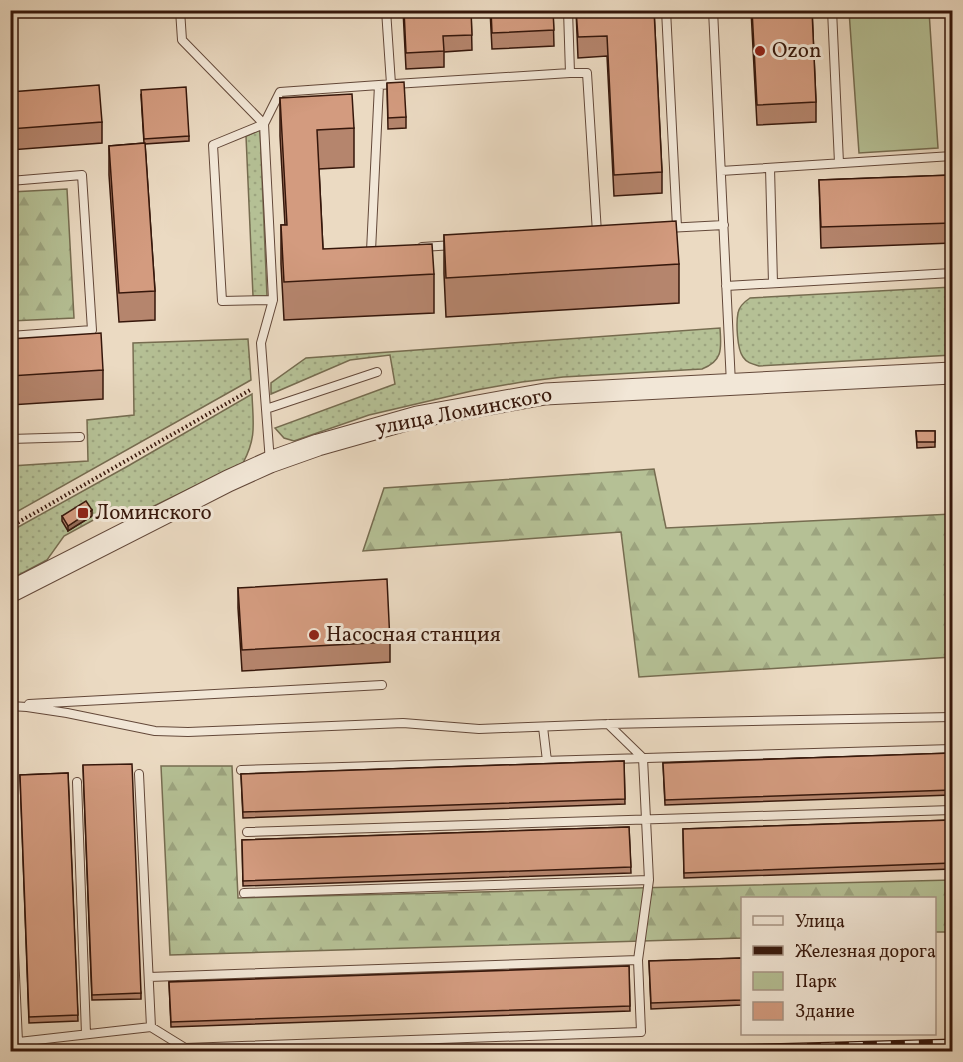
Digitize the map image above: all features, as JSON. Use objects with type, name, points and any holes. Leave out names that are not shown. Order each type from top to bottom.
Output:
[{"type":"street","name":"улица Ломинского","points":[[10,592],[270,462],[318,445],[417,417],[545,394],[952,373]]},
{"type":"lane","points":[[180,10],[182,40],[264,124]]},
{"type":"lane","points":[[386,10],[391,84]]},
{"type":"lane","points":[[568,10],[570,73]]},
{"type":"lane","points":[[666,10],[676,227]]},
{"type":"lane","points":[[713,10],[731,384]]},
{"type":"lane","points":[[832,10],[839,163]]},
{"type":"lane","points":[[270,462],[261,343],[273,300],[264,124],[280,92],[586,73],[597,234]]},
{"type":"lane","points":[[379,85],[371,251],[383,250]]},
{"type":"lane","points":[[264,124],[213,145],[222,301],[273,300]]},
{"type":"lane","points":[[721,171],[952,156]]},
{"type":"lane","points":[[770,168],[773,283]]},
{"type":"lane","points":[[10,181],[81,175],[92,330],[10,336]]},
{"type":"lane","points":[[654,229],[724,225]]},
{"type":"lane","points":[[585,234],[608,232]]},
{"type":"lane","points":[[418,247],[466,244]]},
{"type":"lane","points":[[726,286],[952,273]]},
{"type":"lane","points":[[266,409],[377,372]]},
{"type":"lane","points":[[10,439],[80,437]]},
{"type":"lane","points":[[10,705],[381,685]]},
{"type":"lane","points":[[10,705],[155,731],[188,732],[403,723],[479,729],[952,717]]},
{"type":"lane","points":[[10,864],[14,1043],[151,1027],[185,1048],[641,1032],[638,960],[650,880],[643,758],[608,724]]},
{"type":"lane","points":[[543,727],[547,761]]},
{"type":"lane","points":[[241,770],[952,749]]},
{"type":"lane","points":[[139,774],[151,1027]]},
{"type":"lane","points":[[77,782],[86,1034]]},
{"type":"lane","points":[[247,832],[952,810]]},
{"type":"lane","points":[[244,893],[650,880]]},
{"type":"lane","points":[[149,977],[638,960]]},
{"type":"path","points":[[10,527],[264,383]]},
{"type":"green space","points":[[849,11],[929,11],[938,148],[859,153]]},
{"type":"green space","points":[[260,130],[267,296],[253,296],[246,136]]},
{"type":"green space","points":[[67,189],[74,318],[11,321],[11,192]]},
{"type":"green space","points":[[952,287],[952,355],[759,366],[746,361],[739,348],[737,329],[739,308],[750,298]]},
{"type":"green space","points":[[720,328],[721,347],[718,358],[702,369],[563,377],[476,390],[369,415],[294,441],[284,438],[275,428],[395,384],[390,355],[350,360],[271,394],[271,383],[306,358]]},
{"type":"green space","points":[[248,339],[251,380],[11,515],[11,466],[88,461],[87,420],[134,415],[133,343]]},
{"type":"green space","points":[[252,394],[252,437],[243,463],[152,507],[108,512],[64,536],[47,560],[11,579],[11,531]]},
{"type":"green space","points":[[654,469],[666,528],[952,514],[952,657],[639,677],[621,532],[363,551],[384,488]]},
{"type":"green space","points":[[161,766],[232,766],[238,898],[952,880],[952,932],[936,932],[936,897],[741,897],[741,938],[170,955]]},
{"type":"building","points":[[404,10],[471,10],[472,35],[443,36],[444,51],[406,53]]},
{"type":"building","points":[[491,10],[553,10],[554,30],[492,33]]},
{"type":"building","points":[[576,10],[654,10],[662,172],[614,175],[607,36],[578,37]]},
{"type":"building","points":[[752,10],[812,10],[816,102],[757,105]]},
{"type":"building","points":[[404,82],[406,117],[388,118],[387,83]]},
{"type":"building","points":[[99,85],[102,122],[10,129],[10,92]]},
{"type":"building","points":[[186,87],[189,136],[144,139],[141,90]]},
{"type":"building","points":[[352,94],[354,128],[317,130],[323,249],[432,244],[434,274],[284,282],[281,225],[287,225],[280,98]]},
{"type":"building","points":[[145,143],[155,291],[119,293],[109,146]]},
{"type":"building","points":[[952,175],[952,223],[821,227],[819,180]]},
{"type":"building","points":[[676,221],[679,264],[446,278],[444,235]]},
{"type":"building","points":[[101,333],[103,370],[10,376],[10,339]]},
{"type":"building","points":[[916,431],[935,431],[935,442],[917,442]]},
{"type":"building","points":[[86,501],[92,510],[68,526],[62,516]]},
{"type":"building","name":"Насосная станция","points":[[387,579],[390,642],[242,650],[238,588]]},
{"type":"building","points":[[952,753],[952,790],[665,800],[663,763]]},
{"type":"building","points":[[624,761],[625,799],[243,812],[241,774]]},
{"type":"building","points":[[132,764],[141,993],[92,995],[83,765]]},
{"type":"building","points":[[68,773],[78,1015],[29,1017],[20,775]]},
{"type":"building","points":[[952,820],[952,863],[684,873],[683,829]]},
{"type":"building","points":[[629,827],[631,867],[243,881],[242,840]]},
{"type":"building","points":[[741,958],[741,1000],[651,1003],[649,961]]},
{"type":"building","points":[[629,966],[630,1006],[171,1022],[169,982]]},
{"type":"railway","points":[[569,1052],[952,1042]]},
{"type":"place","name":"Ozon","points":[[760,51]]},
{"type":"place","name":"Ломинского","points":[[83,513]]},
{"type":"place","name":"Насосная станция","points":[[314,635]]}]
